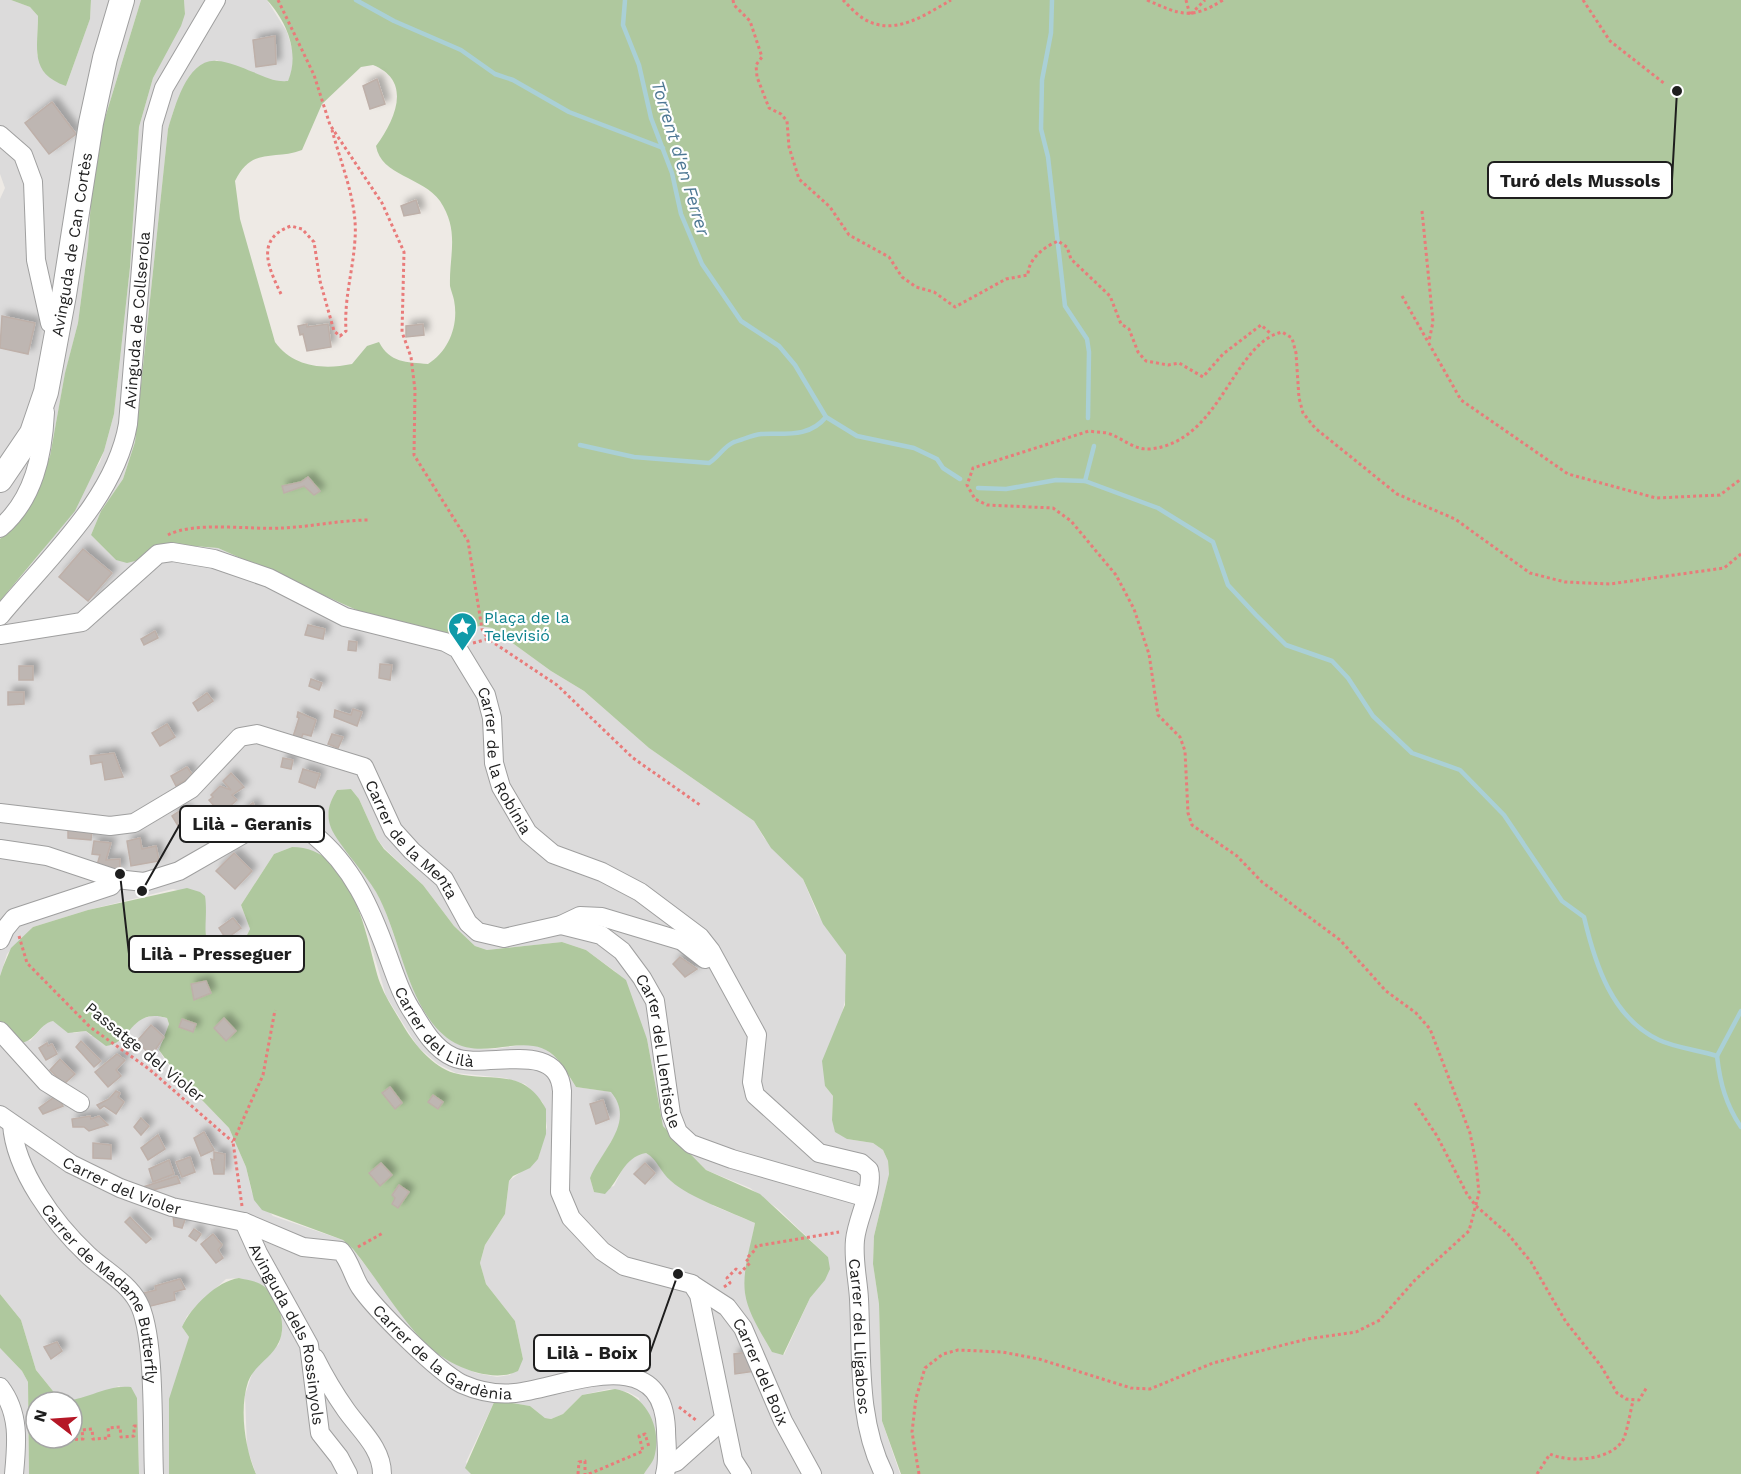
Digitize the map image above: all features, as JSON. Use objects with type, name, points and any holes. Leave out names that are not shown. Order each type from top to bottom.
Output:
[{"type":"street","name":"Avinguda de Can Cortès","points":[[0,480],[32,433],[46,392],[66,285],[91,123],[105,58],[122,0]]},
{"type":"street","name":"Avinguda de Collserola","points":[[0,616],[80,520],[120,456],[128,424],[153,124],[164,88],[212,2]]},
{"type":"street","points":[[0,135],[24,155],[33,182],[36,251],[50,322],[59,325]]},
{"type":"street","points":[[41,278],[66,285]]},
{"type":"street","points":[[0,528],[11,518],[36,473],[41,454],[46,392]]},
{"type":"street","name":"Carrer de la Robínia","points":[[158,554],[172,552],[193,555],[250,570],[345,617],[445,642],[458,650],[486,695],[492,718],[494,763],[501,787],[528,834],[553,854],[602,872],[640,892],[699,937],[711,951],[758,1039],[752,1082],[755,1095],[819,1153],[866,1166],[871,1180],[864,1197]]},
{"type":"street","points":[[0,635],[82,622],[158,554]]},
{"type":"street","name":"Carrer de la Menta","points":[[0,813],[110,826],[134,823],[191,789],[240,736],[257,734],[364,766],[393,830],[448,883],[468,923],[478,932],[504,938],[561,925],[580,915],[602,917],[675,938],[696,950],[724,977]]},
{"type":"street","name":"Carrer del Lilà","points":[[0,849],[47,856],[135,883],[161,879],[179,871],[268,818],[289,818],[304,827],[341,861],[359,887],[412,1011],[436,1046],[453,1057],[473,1062],[533,1059],[547,1065],[558,1076],[562,1091],[560,1192],[571,1218],[602,1251],[624,1266],[692,1284]]},
{"type":"street","points":[[0,940],[4,929],[14,918],[111,886],[116,879]]},
{"type":"street","name":"Carrer del Llentiscle","points":[[561,925],[601,935],[622,951],[642,978],[655,1001],[671,1114],[678,1132],[691,1144],[732,1159],[864,1197]]},
{"type":"street","points":[[0,1031],[46,1082],[80,1103]]},
{"type":"street","name":"Carrer del Violer","points":[[6,1119],[71,1164],[120,1188],[172,1208],[244,1222]]},
{"type":"street","name":"Carrer de Madame Butterfly","points":[[6,1119],[39,1196],[55,1220],[88,1256],[131,1292],[142,1310],[150,1373],[154,1474]]},
{"type":"street","name":"Carrer del Lligabosc","points":[[864,1197],[856,1232],[860,1353],[866,1420],[874,1454],[884,1474]]},
{"type":"street","points":[[244,1222],[286,1242],[303,1247],[337,1249],[344,1254]]},
{"type":"street","name":"Avinguda dels Rossinyols","points":[[244,1222],[258,1253],[309,1345],[320,1433],[339,1456],[348,1474]]},
{"type":"street","name":"Carrer de la Gardènia","points":[[344,1254],[359,1286],[372,1303],[438,1367],[461,1383],[487,1392],[515,1393],[573,1379],[619,1374],[646,1385],[665,1408]]},
{"type":"street","points":[[692,1284],[703,1307],[717,1425],[742,1474]]},
{"type":"street","name":"Carrer del Boix","points":[[692,1284],[722,1303],[743,1328],[783,1421],[812,1474]]},
{"type":"street","points":[[309,1345],[327,1381],[372,1443],[382,1467],[382,1474]]},
{"type":"street","points":[[0,1387],[9,1401],[16,1425],[14,1474]]},
{"type":"street","points":[[665,1408],[666,1470]]},
{"type":"street","points":[[666,1470],[717,1425]]},
{"type":"path","points":[[278,0],[314,75],[330,125],[355,222],[355,239],[345,303],[346,331],[340,336],[334,331],[320,281],[314,242],[302,229],[291,226],[278,231],[268,244],[267,255],[281,294]]},
{"type":"path","points":[[733,0],[750,21],[762,57],[756,65],[760,87],[769,108],[782,114],[787,121],[789,147],[799,179],[830,207],[849,235],[889,257],[902,277],[916,287],[934,292],[955,307],[1006,279],[1028,275],[1028,267],[1037,254],[1058,241],[1067,247],[1071,259],[1110,296],[1121,324],[1129,329],[1138,352],[1146,361],[1158,365],[1179,363],[1203,377],[1224,354],[1261,325],[1271,334]]},
{"type":"path","points":[[843,0],[864,19],[893,26],[919,19],[951,0]]},
{"type":"path","points":[[1148,0],[1173,12],[1190,15],[1223,0]]},
{"type":"path","points":[[1186,0],[1190,15]]},
{"type":"path","points":[[1190,15],[1205,0]]},
{"type":"path","points":[[1583,0],[1610,41],[1665,84]]},
{"type":"path","points":[[330,125],[382,203],[405,252],[402,332],[411,357],[415,399],[414,455],[468,541],[482,629],[488,639],[538,675],[557,685],[633,758],[700,805]]},
{"type":"path","points":[[1422,211],[1433,322],[1429,341]]},
{"type":"path","points":[[1402,296],[1461,399],[1568,474],[1656,498],[1720,495],[1741,479]]},
{"type":"path","points":[[919,1474],[912,1432],[916,1398],[925,1368],[943,1354],[958,1350],[1002,1352],[1039,1359],[1131,1388],[1150,1389],[1213,1363],[1307,1339],[1356,1332],[1380,1320],[1415,1280],[1469,1231],[1479,1193],[1470,1133],[1430,1029],[1416,1013],[1386,991],[1340,940],[1262,882],[1237,856],[1192,825],[1188,813],[1185,750],[1180,737],[1158,715],[1149,654],[1134,609],[1116,575],[1071,521],[1053,508],[987,505],[975,499],[967,485],[973,468],[1089,431],[1109,434],[1136,448],[1152,449],[1185,436],[1215,407],[1255,349],[1271,334],[1282,332],[1292,338],[1296,353],[1299,398],[1304,414],[1315,428],[1397,494],[1455,519],[1530,573],[1545,579],[1565,582],[1610,584],[1724,568],[1741,554]]},
{"type":"path","points":[[158,554],[162,538],[171,533],[230,527],[251,530],[279,529],[318,526],[343,520],[369,520]]},
{"type":"path","name":"Passatge del Violer","points":[[14,918],[27,963],[90,1027],[149,1069],[232,1142]]},
{"type":"path","points":[[244,1222],[232,1142],[263,1075],[275,1010]]},
{"type":"path","points":[[1415,1103],[1476,1206],[1508,1234],[1531,1262],[1566,1322],[1601,1366],[1617,1393],[1634,1401],[1639,1400],[1647,1387]]},
{"type":"path","points":[[721,1291],[730,1282],[727,1278],[736,1269],[740,1273],[750,1263],[746,1259],[756,1246],[856,1232]]},
{"type":"path","points":[[344,1254],[383,1233]]},
{"type":"path","points":[[1538,1474],[1550,1454],[1571,1460],[1609,1452],[1618,1446],[1624,1438],[1634,1401]]},
{"type":"path","points":[[665,1408],[678,1407],[717,1425]]},
{"type":"path","points":[[84,1430],[92,1429],[93,1439],[109,1438],[108,1428],[120,1427],[121,1437],[134,1436],[134,1426],[143,1426],[143,1444],[153,1443]]},
{"type":"path","points":[[578,1474],[579,1462],[585,1461],[587,1474],[643,1451],[639,1436],[645,1434],[650,1450]]},
{"type":"shaded area","points":[[0,0],[11,0],[30,7],[38,16],[37,55],[66,86],[90,19],[91,0],[141,0],[94,154],[88,246],[78,323],[65,374],[50,456],[37,492],[16,523],[0,539],[0,199],[5,188],[0,174]]},
{"type":"shaded area","points":[[184,0],[267,0],[287,32],[295,58],[288,81],[276,82],[216,60],[193,73],[175,106],[168,129],[135,442],[123,479],[101,511],[91,535],[116,560],[169,544],[218,548],[361,612],[444,634],[480,626],[492,628],[551,671],[584,691],[649,748],[754,821],[764,838],[803,879],[817,913],[846,955],[847,992],[825,1086],[833,1096],[832,1120],[847,1139],[873,1143],[883,1150],[888,1161],[889,1174],[874,1236],[873,1264],[879,1304],[882,1421],[900,1474],[644,1474],[654,1457],[639,1398],[628,1392],[609,1389],[582,1395],[563,1414],[551,1419],[545,1418],[530,1406],[495,1400],[466,1462],[471,1474],[256,1474],[247,1448],[245,1395],[253,1371],[279,1344],[282,1332],[281,1318],[263,1285],[239,1278],[226,1279],[187,1316],[182,1327],[189,1337],[170,1413],[169,1474],[139,1474],[137,1398],[119,1386],[84,1400],[84,1390],[52,1390],[36,1370],[21,1320],[0,1294],[0,1024],[30,1041],[47,1022],[53,1021],[74,1033],[86,1031],[91,1036],[122,1036],[141,1019],[155,1015],[167,1018],[169,1024],[159,1050],[166,1062],[229,1128],[246,1167],[252,1193],[273,1216],[343,1240],[353,1249],[424,1343],[454,1363],[476,1373],[497,1377],[510,1375],[523,1359],[515,1321],[486,1284],[480,1263],[485,1245],[505,1214],[509,1181],[538,1159],[547,1127],[543,1103],[525,1084],[505,1078],[456,1073],[438,1064],[418,1047],[386,996],[363,917],[335,868],[318,854],[292,847],[274,854],[241,905],[250,929],[243,943],[226,948],[214,947],[207,942],[203,930],[204,896],[173,889],[88,910],[33,927],[7,954],[0,976],[0,601],[42,551],[100,462],[104,451],[114,414],[130,267],[139,127],[153,78],[185,14]],"holes":[[[351,789],[359,799],[377,839],[423,885],[454,926],[475,946],[487,950],[562,942],[586,950],[616,972],[647,1039],[663,1126],[706,1170],[750,1188],[778,1209],[828,1257],[825,1279],[810,1298],[784,1355],[745,1280],[755,1223],[714,1206],[662,1170],[656,1159],[646,1153],[633,1155],[625,1164],[614,1186],[594,1192],[590,1178],[619,1128],[622,1115],[620,1102],[612,1092],[576,1087],[557,1058],[542,1047],[530,1044],[494,1049],[470,1048],[457,1044],[429,1018],[410,981],[383,904],[363,869],[331,827],[328,814],[337,790]]]},
{"type":"shaded area","points":[[0,1348],[22,1371],[28,1382],[28,1390],[24,1390],[24,1450],[29,1450],[29,1474],[0,1474]]},
{"type":"green space","points":[[11,0],[91,0],[90,19],[66,86],[54,81],[41,67],[37,49],[38,16],[30,7]]},
{"type":"green space","points":[[141,0],[184,0],[185,14],[153,78],[139,127],[130,267],[114,414],[104,451],[75,511],[0,601],[0,539],[16,523],[37,492],[50,456],[65,373],[78,323],[88,246],[94,154]]},
{"type":"green space","points":[[267,0],[1741,0],[1741,1474],[901,1474],[882,1421],[879,1304],[873,1264],[874,1236],[889,1174],[888,1161],[883,1150],[873,1143],[847,1139],[835,1132],[832,1120],[833,1096],[825,1086],[822,1061],[845,1005],[846,955],[823,924],[803,879],[771,848],[754,821],[649,748],[584,691],[551,671],[492,628],[480,626],[444,634],[361,612],[218,548],[169,544],[139,560],[127,563],[116,560],[91,535],[101,511],[123,479],[135,442],[168,129],[174,109],[190,75],[207,62],[225,62],[270,79],[288,81],[293,60],[290,38]],"holes":[[[373,65],[385,72],[393,81],[397,91],[397,102],[389,125],[376,146],[379,156],[386,164],[433,193],[446,212],[452,233],[450,286],[455,309],[454,328],[442,352],[428,364],[406,362],[394,358],[383,349],[379,342],[367,346],[352,364],[330,367],[309,365],[291,357],[275,342],[240,219],[235,181],[242,170],[256,159],[302,150],[322,104],[361,67]]]},
{"type":"green space","points":[[351,789],[359,799],[384,849],[423,885],[454,926],[475,946],[487,950],[562,942],[586,950],[626,980],[647,1039],[663,1126],[706,1170],[760,1194],[828,1257],[830,1269],[825,1280],[810,1298],[783,1355],[772,1352],[749,1309],[745,1293],[747,1258],[755,1223],[700,1199],[679,1187],[667,1178],[646,1153],[632,1159],[627,1164],[605,1194],[594,1192],[590,1178],[619,1125],[618,1103],[611,1092],[576,1087],[558,1060],[536,1046],[481,1049],[468,1048],[455,1043],[439,1031],[426,1014],[407,974],[393,931],[376,892],[337,839],[330,825],[329,807],[337,790]]},
{"type":"green space","points":[[292,847],[313,851],[330,862],[344,879],[363,921],[382,989],[408,1034],[419,1048],[439,1066],[454,1073],[517,1081],[537,1096],[546,1109],[546,1134],[538,1159],[530,1168],[513,1176],[509,1181],[505,1214],[485,1245],[480,1263],[486,1284],[515,1321],[523,1359],[518,1371],[507,1375],[481,1373],[467,1370],[442,1357],[423,1341],[353,1249],[343,1240],[262,1210],[254,1200],[246,1167],[229,1128],[175,1072],[159,1050],[169,1024],[167,1018],[146,1017],[121,1039],[106,1046],[86,1031],[68,1033],[53,1021],[29,1040],[18,1043],[0,1024],[0,976],[3,967],[11,948],[33,927],[88,910],[187,888],[205,896],[206,938],[209,943],[216,947],[227,947],[243,943],[250,929],[241,905],[274,854]]},
{"type":"green space","points":[[239,1278],[259,1283],[265,1287],[278,1305],[282,1320],[281,1335],[276,1348],[251,1376],[245,1393],[245,1429],[249,1453],[256,1474],[169,1474],[169,1399],[189,1337],[182,1327],[198,1303],[206,1296],[222,1284]]},
{"type":"green space","points":[[0,1294],[21,1320],[36,1370],[52,1390],[28,1390],[28,1382],[22,1371],[0,1348]]},
{"type":"green space","points":[[131,1387],[137,1398],[139,1474],[29,1474],[29,1450],[84,1450],[84,1397],[113,1388]]},
{"type":"green space","points":[[615,1389],[626,1392],[643,1405],[654,1424],[656,1447],[654,1458],[644,1474],[471,1474],[465,1468],[495,1400],[530,1406],[545,1418],[551,1419],[563,1414],[582,1395]]},
{"type":"building","points":[[275,36],[276,64],[256,67],[253,40]]},
{"type":"building","points":[[377,79],[385,104],[370,109],[363,86]]},
{"type":"building","points":[[52,102],[76,134],[49,154],[25,123]]},
{"type":"building","points":[[416,200],[420,213],[404,216],[401,206]]},
{"type":"building","points":[[2,316],[35,323],[28,354],[0,348]]},
{"type":"building","points":[[307,324],[307,327],[328,324],[331,347],[307,351],[303,334],[300,335],[298,326]]},
{"type":"building","points":[[423,324],[424,335],[406,337],[406,326]]},
{"type":"building","points":[[308,477],[320,491],[314,495],[304,486],[284,493],[282,486],[301,482]]},
{"type":"building","points":[[83,549],[112,573],[88,601],[59,577]]},
{"type":"building","points":[[308,625],[325,629],[323,639],[305,635]]},
{"type":"building","points":[[155,631],[158,638],[144,645],[141,639]]},
{"type":"building","points":[[349,641],[357,642],[356,651],[348,650]]},
{"type":"building","points":[[380,664],[392,665],[390,680],[379,678]]},
{"type":"building","points":[[19,666],[33,666],[33,680],[19,680]]},
{"type":"building","points":[[311,679],[322,683],[319,690],[309,686]]},
{"type":"building","points":[[8,692],[24,692],[24,704],[8,705]]},
{"type":"building","points":[[207,693],[213,701],[198,711],[193,703]]},
{"type":"building","points":[[353,709],[362,712],[357,726],[334,717],[335,710],[351,715]]},
{"type":"building","points":[[298,712],[316,720],[311,736],[303,734],[301,739],[292,740],[299,718],[297,717]]},
{"type":"building","points":[[167,724],[175,737],[160,746],[152,733]]},
{"type":"building","points":[[332,734],[343,737],[338,748],[328,744]]},
{"type":"building","points":[[114,753],[123,777],[105,780],[102,762],[91,764],[90,756]]},
{"type":"building","points":[[283,758],[293,760],[291,769],[281,767]]},
{"type":"building","points":[[187,767],[192,774],[190,778],[176,786],[171,776]]},
{"type":"building","points":[[303,769],[320,774],[315,788],[299,782]]},
{"type":"building","points":[[231,773],[244,787],[232,795],[237,800],[221,814],[209,800],[220,786],[231,790],[223,781]]},
{"type":"building","points":[[253,803],[258,813],[246,820],[241,812]]},
{"type":"building","points":[[184,808],[193,822],[180,829],[172,816]]},
{"type":"building","points":[[92,829],[91,840],[68,838],[68,830]]},
{"type":"building","points":[[140,838],[142,849],[156,846],[159,861],[131,866],[127,841]]},
{"type":"building","points":[[94,841],[111,843],[106,860],[120,859],[120,872],[97,865],[100,855],[92,854]]},
{"type":"building","points":[[234,853],[252,871],[235,889],[216,871]]},
{"type":"building","points":[[233,918],[241,928],[226,939],[219,928]]},
{"type":"building","points":[[680,957],[697,969],[685,977],[673,964]]},
{"type":"building","points":[[206,981],[211,993],[194,1000],[191,984]]},
{"type":"building","points":[[224,1018],[236,1031],[226,1041],[214,1028]]},
{"type":"building","points":[[182,1019],[196,1024],[193,1032],[179,1027]]},
{"type":"building","points":[[151,1025],[164,1037],[151,1056],[137,1041]]},
{"type":"building","points":[[81,1041],[101,1061],[94,1067],[76,1047]]},
{"type":"building","points":[[47,1043],[48,1046],[52,1044],[57,1054],[46,1060],[39,1048]]},
{"type":"building","points":[[117,1054],[125,1060],[116,1070],[121,1076],[108,1087],[95,1072]]},
{"type":"building","points":[[60,1059],[75,1074],[64,1084],[50,1070]]},
{"type":"building","points":[[390,1087],[402,1103],[395,1109],[382,1093]]},
{"type":"building","points":[[116,1091],[120,1093],[118,1097],[124,1102],[116,1114],[104,1106],[100,1109],[97,1105],[109,1099]]},
{"type":"building","points":[[57,1095],[63,1106],[43,1114],[39,1108]]},
{"type":"building","points":[[433,1095],[443,1102],[438,1109],[428,1102]]},
{"type":"building","points":[[603,1100],[609,1119],[596,1124],[590,1104]]},
{"type":"building","points":[[90,1116],[91,1119],[99,1116],[108,1125],[89,1131],[84,1127],[73,1127],[72,1119]]},
{"type":"building","points":[[141,1118],[149,1126],[141,1135],[134,1127]]},
{"type":"building","points":[[204,1132],[214,1150],[201,1156],[194,1138]]},
{"type":"building","points":[[158,1135],[165,1149],[148,1160],[141,1148]]},
{"type":"building","points":[[93,1143],[111,1145],[111,1159],[93,1158]]},
{"type":"building","points":[[214,1152],[225,1154],[224,1174],[214,1174],[211,1159],[214,1160]]},
{"type":"building","points":[[190,1157],[195,1172],[182,1177],[176,1162]]},
{"type":"building","points":[[169,1160],[174,1174],[153,1182],[149,1169]]},
{"type":"building","points":[[381,1163],[392,1175],[380,1186],[369,1173]]},
{"type":"building","points":[[645,1163],[655,1173],[645,1184],[634,1174]]},
{"type":"building","points":[[177,1176],[180,1183],[145,1192],[143,1187]]},
{"type":"building","points":[[399,1185],[409,1192],[398,1208],[392,1204],[395,1198],[392,1195]]},
{"type":"building","points":[[173,1215],[186,1217],[182,1228],[174,1226]]},
{"type":"building","points":[[130,1217],[151,1239],[146,1243],[125,1222]]},
{"type":"building","points":[[194,1229],[201,1234],[196,1241],[189,1236]]},
{"type":"building","points":[[213,1234],[222,1245],[218,1250],[223,1258],[216,1263],[201,1244]]},
{"type":"building","points":[[180,1279],[185,1289],[174,1292],[175,1300],[147,1307],[140,1294],[156,1290],[155,1286]]},
{"type":"building","points":[[57,1342],[62,1351],[51,1359],[44,1347]]},
{"type":"building","points":[[748,1352],[756,1371],[735,1374],[734,1354]]},
{"type":"waterway","points":[[356,0],[394,21],[461,50],[495,74],[513,80],[569,112],[663,148]]},
{"type":"waterway","name":"Torrent d'en Ferrer","points":[[625,0],[623,25],[639,65],[651,118],[672,173],[681,214],[702,264],[741,321],[779,346],[795,365],[826,417],[857,436],[914,448],[937,459],[943,468],[960,479]]},
{"type":"waterway","points":[[1052,0],[1051,33],[1042,80],[1041,129],[1048,157],[1065,306],[1087,339],[1089,352],[1088,418]]},
{"type":"waterway","points":[[580,445],[634,457],[709,463],[734,442],[754,435],[804,431],[819,424],[826,417]]},
{"type":"waterway","points":[[1085,481],[1094,446]]},
{"type":"waterway","name":"Torrent d'en Ferrer","points":[[978,488],[1006,489],[1056,480],[1085,481],[1158,508],[1213,542],[1228,585],[1286,645],[1332,661],[1348,678],[1373,716],[1412,753],[1460,770],[1504,815],[1562,901],[1584,917],[1600,971],[1608,988],[1629,1018],[1659,1040],[1717,1056],[1724,1093],[1741,1127]]},
{"type":"waterway","points":[[1717,1056],[1741,1011]]},
{"type":"place","name":"Turó dels Mussols","points":[[1677,91]]},
{"type":"place","name":"Plaça de la Televisió","points":[[463,652]]},
{"type":"place","name":"Lilà - Presseguer","points":[[120,874]]},
{"type":"place","name":"Lilà - Geranis","points":[[142,891]]},
{"type":"place","name":"Lilà - Boix","points":[[678,1274]]}]
